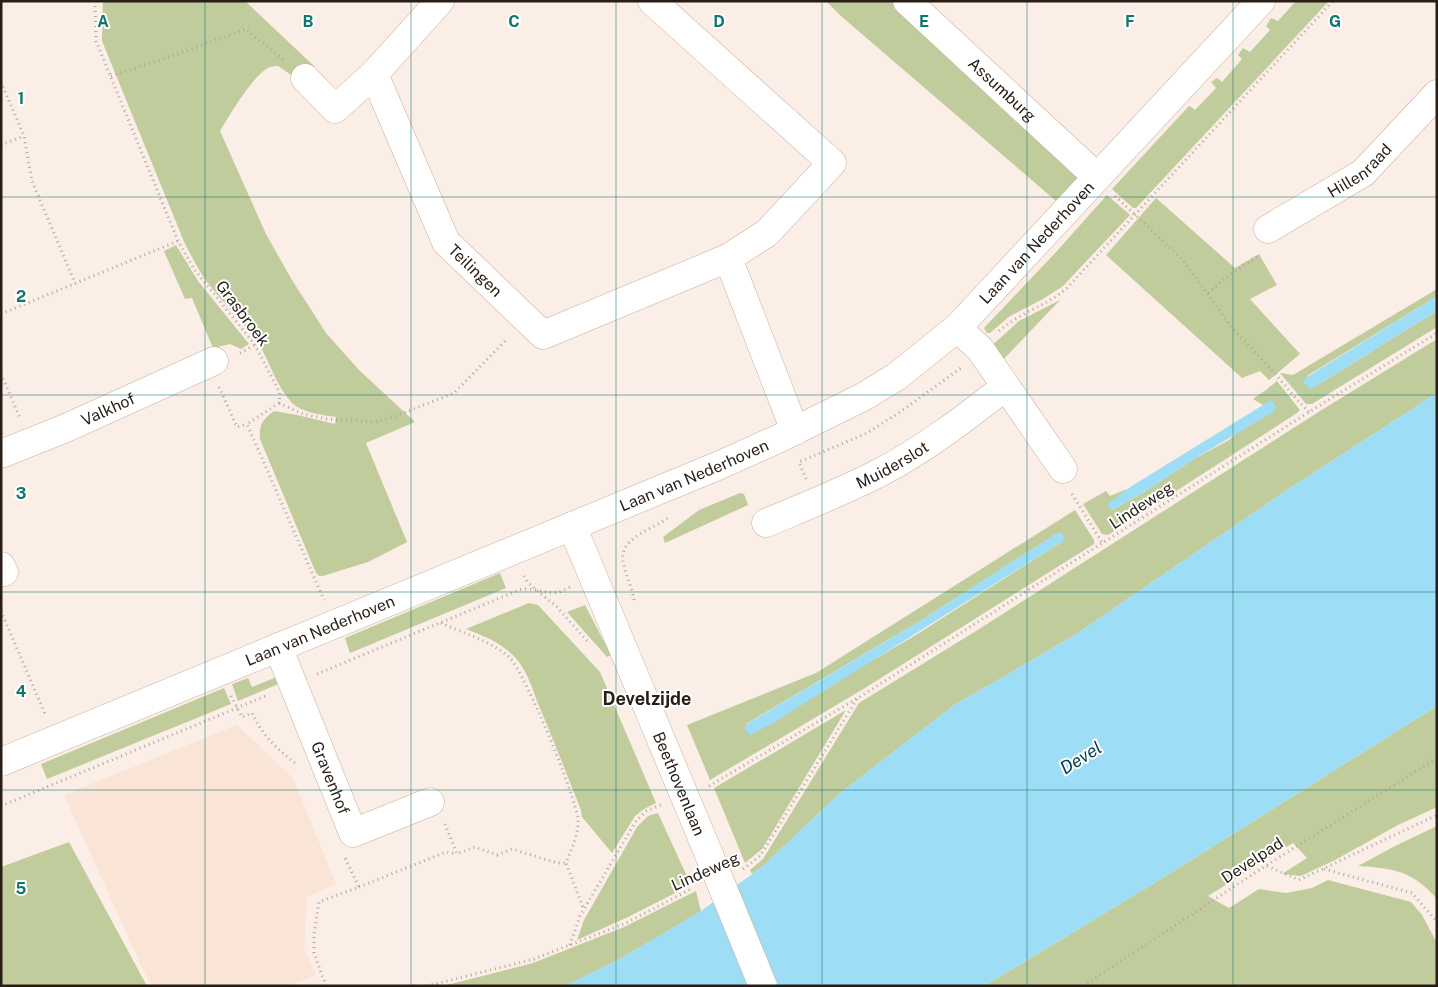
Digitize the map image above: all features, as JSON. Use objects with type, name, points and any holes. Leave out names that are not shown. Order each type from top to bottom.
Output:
[{"type":"street","points":[[305,78],[335,109],[374,74],[440,1]]},
{"type":"street","name":"Teilingen","points":[[374,74],[446,242],[543,335],[728,258],[767,233],[832,163],[652,1]]},
{"type":"street","name":"Assumburg","points":[[907,1],[1097,177]]},
{"type":"street","name":"Laan van Nederhoven","points":[[1,762],[720,465],[795,431],[863,397],[896,377],[957,328],[1261,1]]},
{"type":"street","name":"Hillenraad","points":[[1268,229],[1362,173],[1437,94]]},
{"type":"street","points":[[728,258],[795,431]]},
{"type":"street","points":[[957,328],[980,349],[1063,469]]},
{"type":"street","name":"Valkhof","points":[[1,454],[211,362]]},
{"type":"street","name":"Muiderslot","points":[[766,523],[880,472],[972,413],[1005,387]]},
{"type":"street","name":"Beethovenlaan","points":[[572,526],[763,986]]},
{"type":"street","points":[[1,566],[4,572],[1,573]]},
{"type":"street","name":"Gravenhof","points":[[278,647],[353,833],[430,802]]},
{"type":"path","name":"Grasbroek","points":[[95,1],[96,41],[178,241],[194,269],[255,345],[280,393],[279,403]]},
{"type":"path","name":"Laan van Nederhoven","points":[[816,502],[799,462],[867,433],[900,412],[967,363],[1012,320],[1053,299],[1066,288],[1136,215],[1333,1]]},
{"type":"path","points":[[111,76],[246,29],[305,78]]},
{"type":"path","points":[[1,82],[24,136],[32,181],[75,283]]},
{"type":"path","points":[[1,145],[24,136]]},
{"type":"path","points":[[1097,177],[1182,258],[1232,329],[1272,369],[1309,412]]},
{"type":"path","points":[[1208,293],[1232,273],[1278,244],[1268,229]]},
{"type":"path","points":[[1,314],[178,241]]},
{"type":"path","points":[[211,362],[237,427],[248,424],[279,403],[303,414],[335,420],[374,422],[396,416],[454,393],[526,319]]},
{"type":"path","name":"Lindeweg","points":[[702,790],[858,698],[1437,333]]},
{"type":"path","points":[[1,374],[31,442]]},
{"type":"path","points":[[248,424],[334,624]]},
{"type":"path","points":[[1063,469],[1067,485],[1103,544]]},
{"type":"path","points":[[513,551],[520,570],[528,583],[556,606],[594,648]]},
{"type":"path","points":[[1,611],[51,728],[42,744]]},
{"type":"path","points":[[441,623],[492,646],[510,658],[520,672],[540,716],[575,804],[578,820],[576,834],[566,863],[584,910]]},
{"type":"path","name":"Gravenhof","points":[[221,672],[242,717],[252,713],[265,737],[300,767]]},
{"type":"path","name":"Lindeweg","points":[[736,872],[746,869],[760,856],[858,698]]},
{"type":"path","name":"Develpad","points":[[1083,986],[1267,865],[1437,758]]},
{"type":"path","points":[[430,802],[441,815],[457,854]]},
{"type":"path","points":[[570,945],[584,910],[636,821],[646,812],[668,802]]},
{"type":"path","points":[[1267,865],[1299,880],[1437,815]]},
{"type":"path","points":[[353,833],[359,846],[342,852],[359,887]]},
{"type":"path","points":[[326,986],[314,954],[314,934],[319,902],[446,852],[457,854],[475,847],[497,855],[512,849],[557,863],[566,863]]},
{"type":"path","points":[[1323,869],[1412,893],[1437,922]]},
{"type":"path","name":"Lindeweg","points":[[427,986],[534,959],[626,923],[699,886]]},
{"type":"shaded area","points":[[237,725],[293,778],[336,884],[307,897],[304,948],[316,975],[289,986],[153,986],[146,976],[64,795]]},
{"type":"green space","points":[[103,1],[245,1],[314,66],[300,81],[278,66],[270,67],[264,71],[243,95],[220,131],[266,234],[292,280],[326,333],[359,370],[415,422],[366,443],[407,542],[368,562],[323,576],[319,576],[316,573],[260,439],[260,430],[264,420],[274,411],[335,424],[336,417],[307,411],[292,403],[277,382],[258,343],[203,277],[185,244],[102,41]]},
{"type":"green space","points":[[826,1],[896,1],[1081,175],[1056,201]]},
{"type":"green space","points":[[1296,1],[1329,1],[1136,208],[1133,208],[1112,189],[1188,107],[1190,106],[1195,110],[1216,88],[1211,82],[1217,78],[1222,82],[1242,59],[1238,55],[1243,48],[1250,52],[1270,30],[1266,26],[1271,18],[1278,21]]},
{"type":"green space","points":[[1107,195],[1130,215],[1063,286],[1010,316],[990,333],[987,333],[984,328]]},
{"type":"green space","points":[[1156,198],[1235,268],[1259,254],[1277,285],[1250,299],[1300,354],[1269,380],[1260,371],[1242,378],[1106,255]]},
{"type":"green space","points":[[176,245],[198,281],[249,344],[241,349],[230,344],[213,348],[192,298],[185,299],[164,251]]},
{"type":"green space","points":[[1437,289],[1437,296],[1307,376],[1316,386],[1437,311],[1437,327],[1312,404],[1306,404],[1280,373],[1293,375]]},
{"type":"green space","points":[[1060,300],[1000,363],[990,347],[1019,321]]},
{"type":"green space","points":[[1437,339],[1437,393],[1287,490],[1075,635],[953,706],[839,794],[762,867],[752,874],[750,870],[763,859],[859,703]]},
{"type":"green space","points":[[1277,381],[1300,410],[1297,413],[1108,535],[1102,534],[1083,504],[1106,491],[1110,496],[1127,489],[1108,505],[1112,510],[1141,494],[1194,459],[1229,440],[1271,401],[1263,405],[1253,399]]},
{"type":"green space","points":[[740,493],[744,494],[748,505],[665,543],[663,537],[699,510]]},
{"type":"green space","points":[[1075,510],[1094,540],[1094,544],[865,688],[710,780],[687,725],[816,673]],"holes":[[[1062,533],[1063,541],[919,633],[863,666],[745,728],[746,724],[925,618],[1056,534]]]},
{"type":"green space","points":[[500,573],[506,588],[350,653],[345,638]]},
{"type":"green space","points":[[529,603],[538,605],[600,672],[656,803],[635,816],[612,853],[582,817],[581,810],[522,666],[501,645],[466,629]]},
{"type":"green space","points":[[585,605],[611,655],[607,657],[567,612]]},
{"type":"green space","points":[[279,676],[281,683],[238,701],[232,684],[248,678],[252,687]]},
{"type":"green space","points":[[224,688],[231,704],[47,779],[41,764]]},
{"type":"green space","points":[[1437,706],[1437,807],[1398,825],[1335,860],[1301,876],[1282,874],[1307,858],[1293,843],[1208,896],[1229,908],[1259,889],[1286,893],[1312,888],[1328,880],[1411,902],[1422,915],[1437,943],[1437,986],[984,986],[1153,884]]},
{"type":"green space","points":[[846,710],[762,849],[745,863],[714,788]]},
{"type":"green space","points":[[658,813],[691,885],[577,940],[584,920],[637,827],[648,816]]},
{"type":"green space","points":[[1437,826],[1437,899],[1419,882],[1402,873],[1382,868],[1358,866],[1395,846]]},
{"type":"green space","points":[[69,842],[147,986],[1,986],[1,867]]},
{"type":"green space","points":[[696,891],[701,911],[620,959],[565,986],[443,986],[533,963],[624,927]]},
{"type":"water","points":[[1437,296],[1437,311],[1316,386],[1310,389],[1303,382],[1307,377]]},
{"type":"water","name":"Devel","points":[[1437,393],[1437,706],[1153,884],[984,986],[565,986],[620,959],[701,911],[762,867],[839,794],[953,706],[1075,635],[1287,490]]},
{"type":"water","points":[[1271,400],[1277,407],[1273,412],[1194,459],[1141,494],[1112,510],[1107,505],[1127,489]]},
{"type":"water","points":[[1062,533],[1063,541],[773,723],[750,735],[745,729],[745,725],[925,618],[1056,534]]},
{"type":"district","name":"Develzijde","points":[[647,699]]}]
